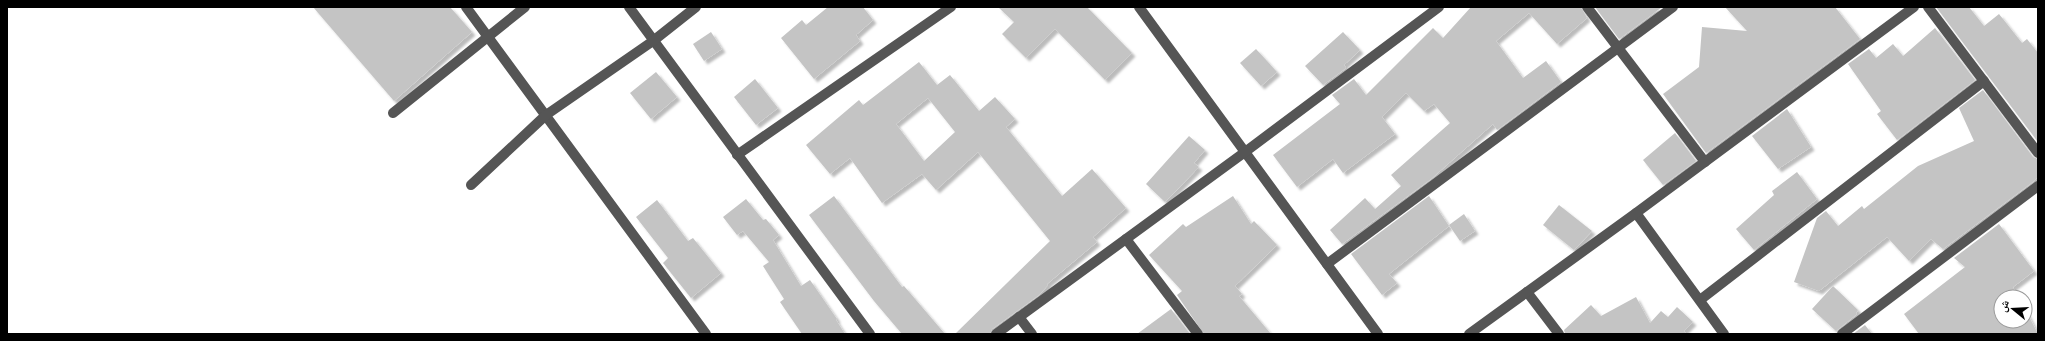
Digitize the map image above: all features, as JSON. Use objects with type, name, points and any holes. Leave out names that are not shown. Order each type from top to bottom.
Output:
[{"type":"street","points":[[466,7],[706,334]]},
{"type":"street","points":[[393,113],[525,7]]},
{"type":"street","points":[[629,7],[870,334]]},
{"type":"street","points":[[470,184],[546,115],[653,41],[696,7]]},
{"type":"street","points":[[737,155],[951,7]]},
{"type":"street","points":[[1139,7],[1378,334]]},
{"type":"street","points":[[996,334],[1245,152],[1439,7]]},
{"type":"street","points":[[1587,7],[1617,49],[1705,162]]},
{"type":"street","points":[[1327,264],[1673,7]]},
{"type":"street","points":[[1469,334],[1636,213],[1914,7]]},
{"type":"street","points":[[1928,7],[2038,153]]},
{"type":"street","points":[[1700,300],[1984,81]]},
{"type":"street","points":[[1842,334],[2038,186]]},
{"type":"street","points":[[1636,213],[1724,334]]},
{"type":"street","points":[[1126,239],[1198,334]]},
{"type":"street","points":[[1527,292],[1559,334]]},
{"type":"street","points":[[1019,317],[1032,334]]},
{"type":"building","points":[[313,7],[450,7],[472,32],[394,101]]},
{"type":"building","points":[[828,7],[863,7],[873,20],[856,35],[860,41],[814,79],[781,38],[802,20],[806,25]]},
{"type":"building","points":[[998,7],[1087,7],[1132,53],[1105,80],[1055,29],[1026,58],[1002,34],[1014,22]]},
{"type":"building","points":[[1471,7],[1581,7],[1587,18],[1557,44],[1529,13],[1496,41],[1523,78],[1546,61],[1561,82],[1497,130],[1493,124],[1431,179],[1342,244],[1330,230],[1365,198],[1375,209],[1401,186],[1391,175],[1450,123],[1434,104],[1424,111],[1406,93],[1382,117],[1395,134],[1343,173],[1333,159],[1297,187],[1273,155],[1340,104],[1332,95],[1354,79],[1366,95],[1433,28],[1443,38]]},
{"type":"building","points":[[1595,7],[1662,7],[1619,39]]},
{"type":"building","points":[[1725,7],[1835,7],[1860,39],[1706,153],[1663,94],[1699,67],[1702,27],[1747,31]]},
{"type":"building","points":[[1936,7],[1969,7],[1984,26],[1999,14],[2022,43],[2027,39],[2038,53],[2038,142]]},
{"type":"building","points":[[1935,28],[1975,80],[1897,140],[1877,114],[1881,111],[1848,64],[1869,49],[1876,58],[1893,44],[1903,56]]},
{"type":"building","points":[[711,32],[722,49],[704,61],[693,44]]},
{"type":"building","points":[[1343,32],[1360,50],[1344,65],[1346,68],[1323,85],[1305,66]]},
{"type":"building","points":[[1256,49],[1277,72],[1261,86],[1240,63]]},
{"type":"building","points":[[919,62],[937,85],[950,75],[979,111],[995,97],[1015,119],[1006,127],[1062,196],[1092,169],[1126,208],[1093,237],[1097,242],[1047,284],[1048,285],[1039,295],[992,329],[990,334],[955,334],[1050,241],[978,152],[936,190],[922,174],[882,203],[850,158],[830,174],[806,145],[859,100],[863,105]],"holes":[[[928,98],[955,132],[924,161],[896,124]]]},
{"type":"building","points":[[656,72],[677,97],[651,119],[630,93]]},
{"type":"building","points":[[755,79],[778,108],[756,125],[734,97]]},
{"type":"building","points":[[1983,90],[2033,157],[2038,159],[2038,177],[1943,249],[1931,239],[1909,261],[1887,237],[1819,291],[1794,282],[1817,218],[1826,211],[1838,226],[1862,206],[1864,209],[1918,166],[1974,141],[1959,108]]},
{"type":"building","points":[[1787,109],[1811,147],[1778,169],[1752,136]]},
{"type":"building","points":[[1675,133],[1696,161],[1663,185],[1643,160]]},
{"type":"building","points":[[1189,136],[1205,150],[1194,163],[1199,167],[1165,202],[1146,184]]},
{"type":"building","points":[[1797,172],[1817,199],[1754,250],[1736,229],[1774,195],[1772,191]]},
{"type":"building","points":[[834,196],[902,287],[904,286],[945,334],[902,334],[874,301],[809,215]]},
{"type":"building","points":[[1233,196],[1251,224],[1254,221],[1277,245],[1235,286],[1242,294],[1239,296],[1271,334],[1204,334],[1177,295],[1182,291],[1149,255],[1183,224],[1186,227]]},
{"type":"building","points":[[1429,196],[1449,226],[1389,274],[1397,283],[1382,295],[1351,254]]},
{"type":"building","points":[[746,199],[763,220],[766,219],[779,235],[773,240],[801,286],[810,280],[837,319],[836,320],[845,334],[802,334],[780,302],[784,299],[763,266],[769,262],[743,231],[737,235],[723,217]]},
{"type":"building","points":[[657,200],[688,241],[693,238],[721,273],[691,298],[663,263],[668,258],[636,217]]},
{"type":"building","points":[[1559,205],[1592,231],[1574,250],[1543,225]]},
{"type":"building","points":[[1464,214],[1475,231],[1460,241],[1449,225]]},
{"type":"building","points":[[1999,224],[2034,271],[2013,287],[2014,289],[1993,289],[1993,329],[2033,329],[2033,324],[2038,334],[1919,334],[1904,314],[1965,267],[1954,258]]},
{"type":"building","points":[[1833,286],[1858,310],[1856,313],[1857,314],[1836,331],[1812,309]]},
{"type":"building","points":[[1636,297],[1650,323],[1661,311],[1668,317],[1677,307],[1693,322],[1684,331],[1686,334],[1565,334],[1564,330],[1591,305],[1601,316]]},
{"type":"building","points":[[1171,309],[1190,334],[1137,334]]},
{"type":"building","points":[[1865,325],[1872,334],[1853,334]]}]
